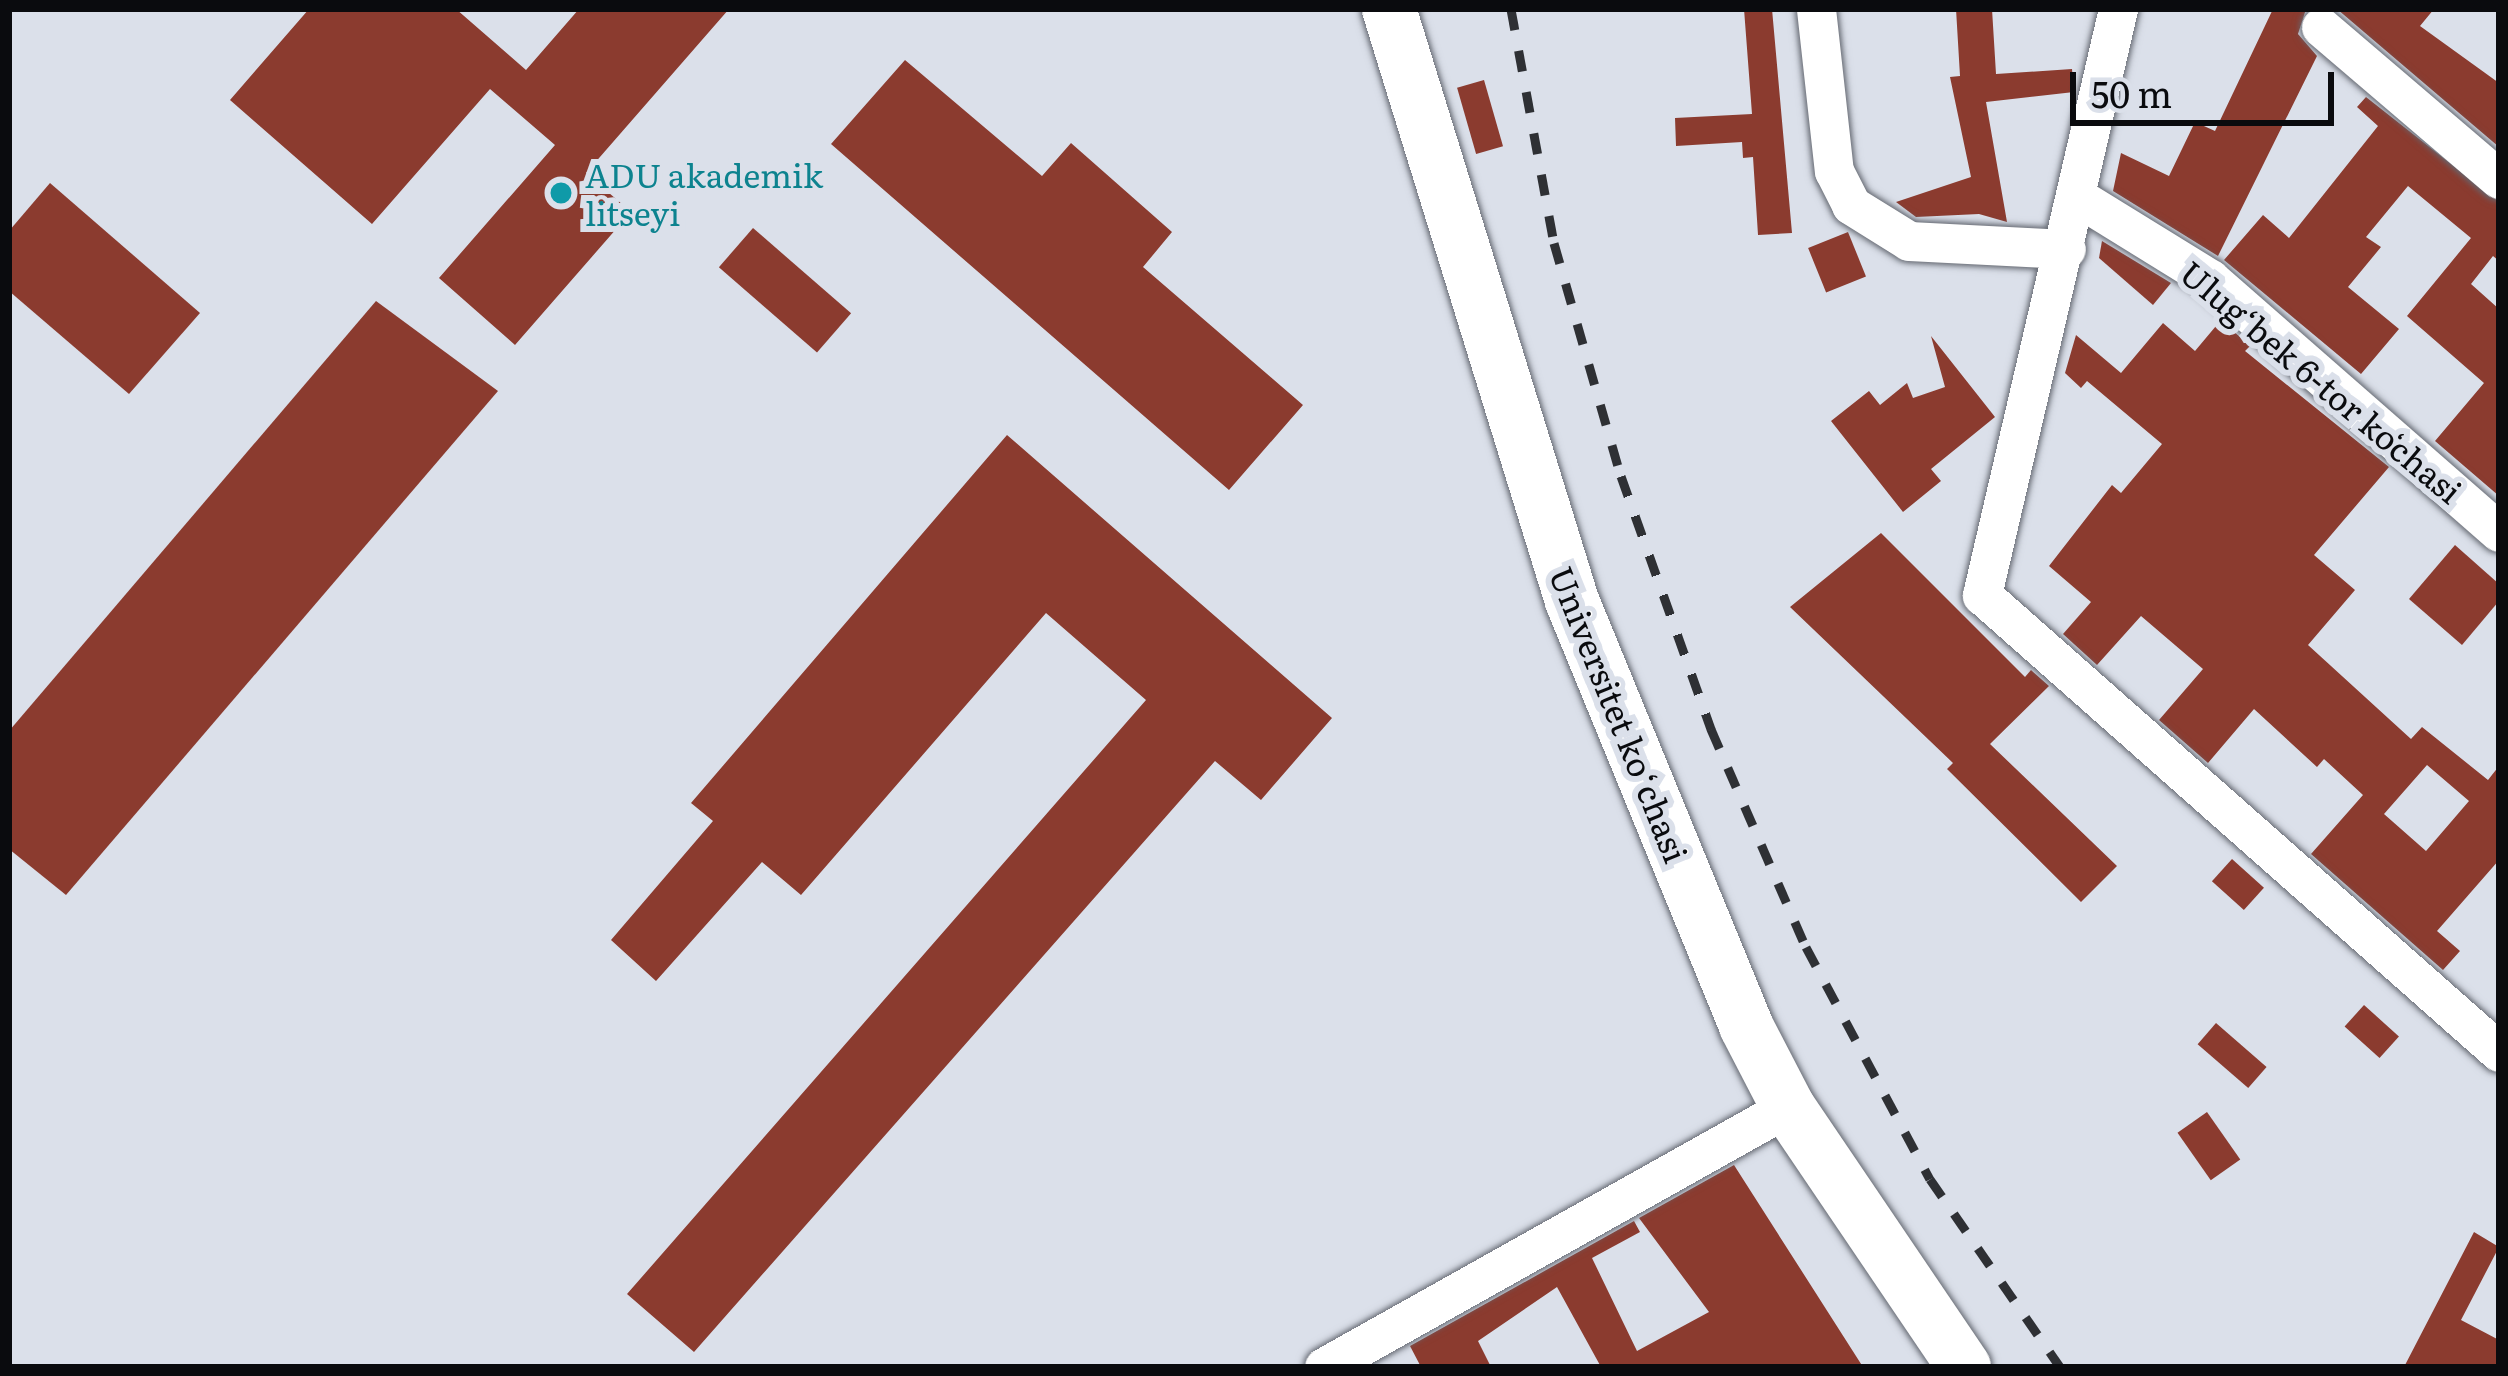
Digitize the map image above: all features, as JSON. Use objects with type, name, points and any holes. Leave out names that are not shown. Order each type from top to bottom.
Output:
[{"type":"main road","name":"Universitet kо‘chasi","points":[[1389,9],[1571,601],[1745,1026],[1787,1107],[1964,1367]]},
{"type":"street","points":[[1816,9],[1834,171],[1851,205],[1909,241],[2066,249]]},
{"type":"street","points":[[2118,9],[2079,198],[1982,595],[2499,1052]]},
{"type":"street","points":[[2321,27],[2499,179]]},
{"type":"street","name":"Ulug‘bek 6-tor koʻchasi","points":[[2079,198],[2210,279],[2499,532]]},
{"type":"street","points":[[1324,1367],[1787,1107]]},
{"type":"building","name":"ADU akademik litseyi","points":[[309,9],[456,9],[526,70],[579,9],[729,9],[586,173],[631,212],[515,345],[439,278],[555,145],[490,89],[372,224],[230,100]]},
{"type":"building","points":[[1744,9],[1772,9],[1792,233],[1758,235],[1753,157],[1743,158],[1742,142],[1676,146],[1675,118],[1752,114]]},
{"type":"building","points":[[1956,9],[1992,9],[1996,74],[2072,69],[2074,92],[1986,102],[2007,222],[1979,214],[1916,217],[1896,202],[1971,177],[1950,77],[1960,76]]},
{"type":"building","points":[[2273,9],[2306,9],[2298,34],[2317,56],[2218,256],[2113,191],[2121,153],[2169,176],[2195,122],[2215,131]]},
{"type":"building","points":[[2337,9],[2434,9],[2420,26],[2499,83],[2499,147]]},
{"type":"building","points":[[905,60],[1042,176],[1071,143],[1172,232],[1143,267],[1303,405],[1229,490],[831,144]]},
{"type":"building","points":[[1484,80],[1503,146],[1476,154],[1457,88]]},
{"type":"building","points":[[2366,97],[2499,202],[2499,261],[2493,256],[2471,284],[2499,309],[2499,496],[2435,441],[2484,383],[2407,316],[2471,238],[2408,186],[2366,237],[2381,247],[2348,287],[2399,329],[2361,374],[2224,260],[2263,215],[2289,238],[2378,126],[2357,107]]},
{"type":"building","points":[[50,183],[200,313],[129,394],[9,291],[9,231]]},
{"type":"building","points":[[753,228],[851,313],[817,353],[719,267]]},
{"type":"building","points":[[1848,232],[1866,277],[1826,293],[1808,248]]},
{"type":"building","points":[[2102,241],[2171,283],[2153,305],[2099,258]]},
{"type":"building","points":[[376,301],[498,391],[66,895],[9,849],[9,731]]},
{"type":"building","points":[[2221,320],[2250,346],[2245,351],[2389,467],[2314,555],[2355,590],[2308,645],[2411,739],[2422,727],[2488,780],[2499,766],[2499,860],[2437,931],[2460,951],[2443,970],[2311,854],[2363,795],[2324,759],[2317,767],[2254,709],[2208,763],[2159,720],[2203,669],[2141,616],[2097,665],[2063,634],[2091,602],[2049,566],[2112,485],[2121,493],[2162,444],[2087,381],[2081,388],[2065,373],[2076,335],[2121,373],[2163,323],[2195,351]],"holes":[[[2427,765],[2469,801],[2426,851],[2384,814]]]},
{"type":"building","points":[[1931,336],[1995,417],[1931,469],[1941,481],[1903,512],[1831,421],[1869,391],[1880,405],[1907,383],[1913,398],[1945,387]]},
{"type":"building","points":[[1007,435],[1332,718],[1261,800],[1215,761],[694,1352],[627,1294],[1146,700],[1046,613],[801,895],[762,862],[656,981],[611,940],[713,821],[691,803]]},
{"type":"building","points":[[1881,533],[2025,677],[2031,670],[2049,686],[1990,744],[2117,866],[2081,902],[1947,769],[1953,763],[1790,607]]},
{"type":"building","points":[[2455,545],[2499,584],[2499,601],[2462,645],[2409,599]]},
{"type":"building","points":[[2232,859],[2264,888],[2244,910],[2212,881]]},
{"type":"building","points":[[2364,1005],[2399,1036],[2380,1058],[2345,1027]]},
{"type":"building","points":[[2216,1023],[2267,1067],[2248,1088],[2198,1044]]},
{"type":"building","points":[[2207,1112],[2240,1160],[2211,1180],[2178,1133]]},
{"type":"building","points":[[1734,1165],[1863,1367],[1601,1367],[1557,1287],[1478,1341],[1491,1367],[1421,1367],[1410,1346],[1634,1221],[1640,1232],[1592,1258],[1637,1351],[1709,1312],[1639,1218]]},
{"type":"building","points":[[2474,1232],[2499,1247],[2461,1320],[2499,1340],[2499,1367],[2404,1367]]},
{"type":"railway","points":[[1511,9],[1554,243],[1621,476],[1711,729],[1806,947],[1930,1179],[2060,1367]]},
{"type":"place","name":"ADU akademik litseyi","points":[[561,193]]}]
